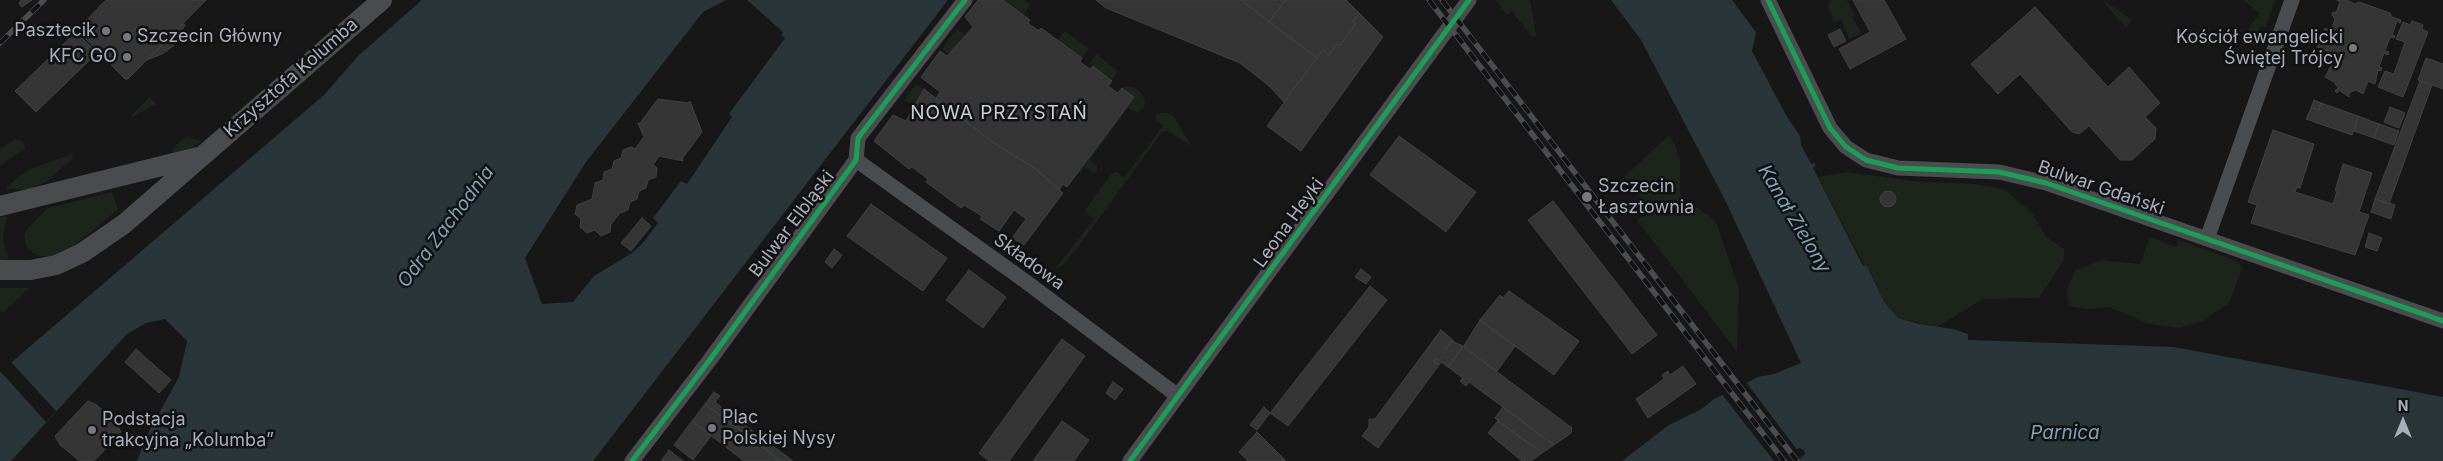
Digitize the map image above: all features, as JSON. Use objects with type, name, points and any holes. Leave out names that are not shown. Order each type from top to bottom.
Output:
[{"type":"street","name":"Krzysztofa Kolumba","points":[[0,270],[31,270],[56,265],[82,253],[134,216],[200,156],[382,0]]},
{"type":"street","name":"Bulwar Elbląski","points":[[632,461],[709,361],[856,160],[858,138],[965,0]]},
{"type":"street","name":"Leona Heyki","points":[[1130,461],[1469,0]]},
{"type":"street","name":"Bulwar Gdański","points":[[1768,0],[1830,128],[1846,147],[1862,158],[1877,164],[1898,168],[1985,171],[2026,178],[2062,188],[2443,321]]},
{"type":"street","points":[[2207,239],[2292,0]]},
{"type":"street","name":"Krzysztofa Kolumba","points":[[0,206],[200,156]]},
{"type":"street","name":"Składowa","points":[[856,160],[1025,281],[1178,396]]},
{"type":"shaded area","points":[[1004,0],[1024,0],[1031,5],[1024,15]]},
{"type":"shaded area","points":[[1496,0],[1530,0],[1536,36],[1532,37],[1512,11],[1507,15]]},
{"type":"shaded area","points":[[1830,0],[1847,0],[1855,15],[1852,17],[1862,33],[1849,39],[1841,19],[1834,22],[1828,6]]},
{"type":"shaded area","points":[[2243,0],[2275,0],[2266,27],[2260,27],[2258,30],[2260,32],[2257,43],[2243,36],[2260,13]]},
{"type":"shaded area","points":[[2105,1],[2132,20],[2126,28],[2104,3]]},
{"type":"shaded area","points":[[957,28],[965,35],[948,54],[942,49]]},
{"type":"shaded area","points":[[1065,31],[1089,49],[1082,58],[1058,40]]},
{"type":"shaded area","points":[[1096,54],[1118,71],[1112,80],[1090,63]]},
{"type":"shaded area","points":[[916,84],[924,89],[914,106],[904,100]]},
{"type":"shaded area","points":[[1127,86],[1137,89],[1142,94],[1145,100],[1144,107],[1138,113],[1128,108],[1090,160],[1097,166],[1097,171],[1092,173],[1085,167],[1080,173],[1134,97],[1122,88]]},
{"type":"shaded area","points":[[150,97],[156,104],[132,117],[132,115]]},
{"type":"shaded area","points":[[1168,113],[1174,116],[1191,146],[1168,131],[1162,132],[1081,243],[1063,265],[1055,269],[1094,219],[1087,214],[1086,209],[1108,178],[1117,172],[1124,178],[1163,126],[1156,119],[1156,115]]},
{"type":"shaded area","points":[[1669,135],[1680,160],[1680,193],[1683,199],[1711,217],[1717,225],[1739,289],[1737,352],[1637,220],[1650,211],[1624,177]]},
{"type":"shaded area","points":[[187,137],[203,141],[168,159],[178,143]]},
{"type":"shaded area","points":[[14,140],[21,140],[26,148],[0,165],[0,149]]},
{"type":"shaded area","points":[[71,154],[73,156],[72,159],[46,182],[29,189],[6,189],[6,187],[28,170]]},
{"type":"shaded area","points":[[1847,172],[1913,181],[1973,184],[2004,189],[2033,214],[2046,237],[2064,249],[2064,260],[2039,298],[1983,299],[1937,327],[1898,318],[1883,302],[1818,177]]},
{"type":"shaded area","points":[[112,192],[118,210],[72,247],[50,256],[42,256],[33,253],[26,246],[24,236],[26,230],[48,208]]},
{"type":"shaded area","points":[[5,216],[7,219],[3,234],[9,259],[0,261],[0,217]]},
{"type":"shaded area","points":[[2150,237],[2176,247],[2179,240],[2239,262],[2242,269],[2229,303],[2202,321],[2180,328],[2149,324],[2109,307],[2086,309],[2069,306],[2067,290],[2075,270],[2102,260],[2140,264]]},
{"type":"shaded area","points":[[0,288],[29,288],[4,312],[0,311]]},
{"type":"water","name":"Odra Zachodnia","points":[[422,0],[726,0],[703,12],[586,162],[525,258],[542,304],[573,302],[594,276],[632,253],[642,244],[658,223],[653,218],[681,181],[687,184],[732,117],[729,114],[785,38],[781,35],[783,32],[747,0],[948,0],[593,461],[137,461],[146,437],[179,377],[187,341],[165,319],[146,323],[127,334],[11,461],[0,461],[0,372],[324,95],[358,56]]},
{"type":"water","points":[[1611,0],[1732,0],[1756,32],[1752,51],[1787,117],[1800,136],[1801,145],[1811,164],[1814,163],[1816,166],[1813,168],[1863,266],[1866,265],[1884,302],[1898,318],[1919,324],[1953,329],[1968,334],[1968,340],[2174,347],[2443,397],[2443,461],[1797,461],[1805,454],[1804,450],[1799,448],[1779,461],[1622,461],[1669,425],[1700,410],[1714,399],[1758,377],[1774,374],[1801,363],[1726,202],[1641,40]]},
{"type":"pier","points":[[11,362],[56,411],[46,422],[0,371]]},
{"type":"pier","points":[[1745,381],[1798,451],[1783,461],[1774,461],[1721,393]]},
{"type":"building","points":[[21,0],[32,0],[22,7],[19,4]]},
{"type":"building","name":"Szczecin Główny","points":[[106,0],[206,0],[128,79],[125,79],[77,30]]},
{"type":"building","points":[[978,0],[1003,0],[1030,20],[1028,23],[1039,31],[1041,28],[1082,58],[1080,62],[1090,69],[1093,66],[1112,81],[1108,86],[1118,93],[1122,88],[1134,97],[1067,187],[1063,184],[1059,190],[1036,169],[994,143],[941,103],[936,98],[940,92],[921,77],[940,51],[947,56],[973,27],[965,17]]},
{"type":"building","points":[[1096,0],[1241,0],[1317,58],[1284,102],[1269,86],[1240,63],[1106,8]]},
{"type":"building","points":[[1241,0],[1285,0],[1269,22]]},
{"type":"building","points":[[1285,0],[1346,0],[1359,13],[1353,22],[1356,23],[1340,46],[1337,44],[1329,55],[1322,50],[1317,58],[1269,22]]},
{"type":"building","points":[[1853,0],[1884,0],[1906,39],[1850,69],[1839,49],[1870,32]]},
{"type":"building","name":"Kościół ewangelicki Świętej Trójcy","points":[[2337,0],[2346,0],[2355,4],[2359,2],[2390,13],[2392,17],[2401,20],[2400,23],[2397,21],[2392,35],[2395,36],[2394,38],[2390,37],[2385,51],[2389,52],[2388,55],[2384,53],[2379,67],[2382,68],[2381,71],[2378,70],[2375,84],[2368,81],[2363,94],[2356,90],[2349,93],[2349,97],[2339,90],[2337,93],[2335,91],[2338,88],[2334,82],[2325,77],[2331,66],[2324,64],[2331,52],[2324,50],[2323,54],[2321,53],[2322,49],[2317,47],[2318,44],[2324,46],[2329,33],[2324,31],[2325,28],[2331,30],[2335,19],[2332,15],[2333,12],[2336,13],[2340,2]]},
{"type":"building","points":[[2035,7],[2108,87],[2129,67],[2160,103],[2145,117],[2156,128],[2155,139],[2132,160],[2120,160],[2089,126],[2079,134],[2072,132],[2020,74],[1998,94],[1971,64]]},
{"type":"building","points":[[1359,13],[1383,37],[1301,151],[1267,126],[1322,50],[1329,55],[1337,44],[1340,46],[1356,23],[1353,22]]},
{"type":"building","points":[[2412,21],[2423,25],[2422,29],[2428,32],[2403,97],[2378,87],[2385,71],[2394,74],[2405,42],[2396,39],[2403,22],[2410,25]]},
{"type":"building","points":[[183,24],[185,25],[173,46],[164,53],[147,60]]},
{"type":"building","points":[[1840,29],[1846,41],[1834,47],[1828,35]]},
{"type":"building","points":[[76,32],[97,53],[36,112],[15,91]]},
{"type":"building","points":[[2426,58],[2443,64],[2443,89],[2418,80]]},
{"type":"building","points":[[2420,81],[2432,85],[2389,204],[2375,199]]},
{"type":"building","points":[[924,89],[994,143],[1036,169],[1063,193],[1024,245],[1012,238],[1026,219],[1014,210],[999,231],[980,219],[982,216],[964,205],[961,208],[926,182],[928,179],[912,167],[909,169],[874,141],[893,115],[906,121]]},
{"type":"building","points":[[658,99],[688,103],[690,101],[702,132],[682,159],[683,161],[659,156],[653,165],[657,168],[656,177],[648,180],[646,188],[639,191],[637,199],[630,202],[628,210],[620,213],[611,224],[610,232],[601,236],[595,230],[587,233],[580,227],[581,219],[575,214],[577,205],[592,199],[595,183],[603,180],[604,172],[612,169],[614,161],[621,158],[623,150],[631,147],[635,149],[644,137],[638,123],[640,123]]},
{"type":"building","points":[[2314,100],[2321,103],[2319,110],[2311,108]]},
{"type":"building","points":[[2321,103],[2358,116],[2352,135],[2306,119],[2311,108],[2319,110]]},
{"type":"building","points":[[2390,107],[2405,113],[2399,128],[2384,122]]},
{"type":"building","points":[[2358,116],[2379,124],[2374,138],[2354,131]]},
{"type":"building","points":[[2379,124],[2399,131],[2394,145],[2374,138]]},
{"type":"building","points":[[2273,130],[2314,144],[2300,188],[2297,187],[2295,192],[2333,204],[2343,164],[2372,173],[2359,212],[2369,215],[2355,255],[2251,223],[2257,205],[2248,202]]},
{"type":"building","points":[[1399,136],[1476,192],[1446,232],[1370,175]]},
{"type":"building","points":[[1888,191],[1894,193],[1896,199],[1894,205],[1888,207],[1882,205],[1880,199],[1882,193]]},
{"type":"building","points":[[2375,199],[2395,205],[2391,219],[2371,212]]},
{"type":"building","points":[[1553,201],[1657,335],[1632,354],[1528,220]]},
{"type":"building","points":[[871,204],[947,258],[923,291],[847,236]]},
{"type":"building","points":[[642,218],[651,226],[631,251],[621,243]]},
{"type":"building","points":[[2369,233],[2382,238],[2377,251],[2365,247]]},
{"type":"building","points":[[834,249],[842,255],[832,268],[825,262]]},
{"type":"building","points":[[1361,269],[1371,277],[1366,284],[1355,277]]},
{"type":"building","points":[[969,270],[1006,297],[983,328],[946,300]]},
{"type":"building","points":[[1370,286],[1387,300],[1288,426],[1270,413]]},
{"type":"building","points":[[1509,291],[1579,341],[1554,375],[1480,320],[1500,295],[1503,298]]},
{"type":"building","points":[[1480,320],[1515,346],[1497,371],[1463,347]]},
{"type":"building","points":[[1441,330],[1454,341],[1452,341],[1438,360],[1437,358],[1434,362],[1439,365],[1378,448],[1362,436],[1369,427],[1369,419],[1375,419]]},
{"type":"building","points":[[1062,339],[1085,356],[1009,461],[989,461],[979,453]]},
{"type":"building","points":[[1452,341],[1461,345],[1462,348],[1448,367],[1441,362],[1439,365],[1434,362]]},
{"type":"building","points":[[1461,345],[1572,428],[1571,433],[1554,445],[1469,382],[1466,386],[1460,381],[1463,378],[1448,367],[1462,348]]},
{"type":"building","points":[[136,349],[171,380],[159,393],[125,362]]},
{"type":"building","points":[[1683,366],[1696,384],[1648,418],[1636,399],[1664,379],[1662,375],[1668,371],[1670,375]]},
{"type":"building","points":[[1113,382],[1123,389],[1115,400],[1106,393]]},
{"type":"building","points":[[714,392],[720,396],[715,402],[734,417],[729,422],[705,404]]},
{"type":"building","name":"Podstacja trakcyjna „Kolumba”","points":[[88,401],[97,405],[116,423],[121,432],[93,461],[80,461],[60,445],[55,436]]},
{"type":"building","points":[[705,404],[781,461],[744,461],[692,421]]},
{"type":"building","points":[[1264,407],[1270,413],[1257,430],[1250,425]]},
{"type":"building","points":[[1503,407],[1554,445],[1542,453],[1498,421],[1495,418]]},
{"type":"building","points":[[734,417],[793,461],[781,461],[729,422]]},
{"type":"building","points":[[692,421],[711,436],[693,460],[674,445]]},
{"type":"building","points":[[1062,421],[1089,440],[1074,461],[1033,461]]},
{"type":"building","points":[[1498,421],[1542,453],[1531,461],[1522,461],[1488,433]]},
{"type":"building","points":[[1257,432],[1286,461],[1248,461],[1239,452]]},
{"type":"building","points":[[669,450],[683,461],[661,461]]},
{"type":"railway","points":[[0,43],[44,0]]},
{"type":"railway","points":[[1429,0],[1784,461]]},
{"type":"railway","points":[[1442,0],[1797,461]]},
{"type":"cycle path","points":[[632,461],[709,361],[856,160],[858,138],[965,0]]},
{"type":"cycle path","points":[[1130,461],[1469,0]]},
{"type":"cycle path","points":[[1768,0],[1830,128],[1846,147],[1866,160],[1898,168],[1999,172],[2046,183],[2443,321]]},
{"type":"place","name":"Pasztecik","points":[[106,31]]},
{"type":"place","name":"Szczecin Główny","points":[[127,37]]},
{"type":"place","name":"Kościół ewangelicki Świętej Trójcy","points":[[2353,48]]},
{"type":"place","name":"KFC GO","points":[[127,57]]},
{"type":"place","name":"Szczecin Łasztownia","points":[[1587,197]]},
{"type":"place","name":"Plac Polskiej Nysy","points":[[712,428]]},
{"type":"place","name":"Podstacja trakcyjna „Kolumba”","points":[[92,430]]},
{"type":"district","name":"NOWA PRZYSTAŃ","points":[[999,113]]},
{"type":"water label","name":"Kanał Zielony","points":[[1794,219]]},
{"type":"water label","name":"Parnica","points":[[2065,433]]}]
